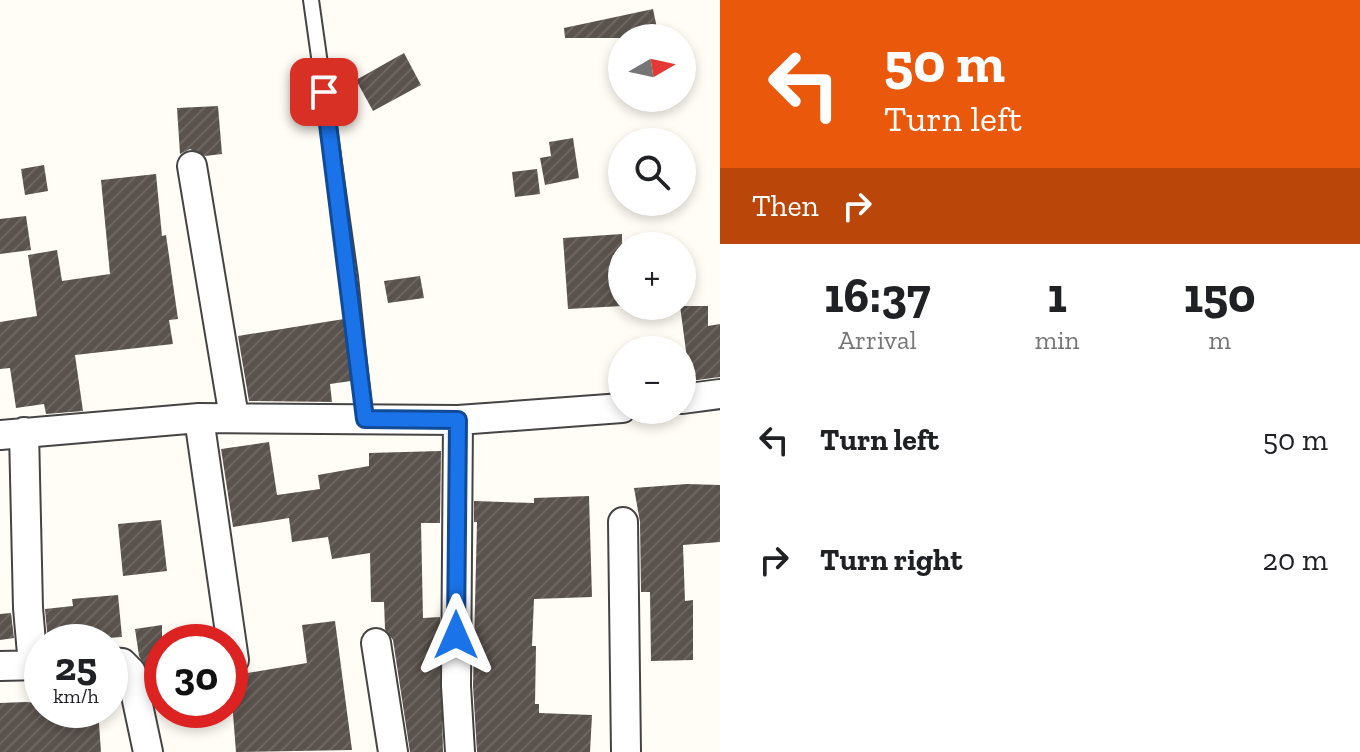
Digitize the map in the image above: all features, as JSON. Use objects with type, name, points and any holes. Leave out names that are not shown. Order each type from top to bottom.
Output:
[{"type":"street","points":[[192,166],[234,417]]},
{"type":"street","points":[[696,397],[720,394]]},
{"type":"street","points":[[31,624],[12,433],[199,418],[458,420],[608,409]]},
{"type":"street","points":[[199,418],[229,624]]},
{"type":"street","points":[[458,420],[456,686],[460,752]]},
{"type":"street","points":[[623,522],[626,752]]},
{"type":"street","points":[[376,643],[393,752]]},
{"type":"street","points":[[0,666],[24,665]]},
{"type":"street","points":[[128,669],[148,752]]},
{"type":"lane","points":[[311,0],[350,277],[365,419]]},
{"type":"building","points":[[653,9],[656,24],[608,24],[608,38],[565,38],[564,28]]},
{"type":"building","points":[[404,53],[421,85],[373,111],[356,80]]},
{"type":"building","points":[[218,106],[222,154],[205,156],[190,149],[180,154],[177,108]]},
{"type":"building","points":[[573,138],[579,178],[545,185],[540,158],[551,156],[549,142]]},
{"type":"building","points":[[44,165],[48,191],[25,195],[21,169]]},
{"type":"building","points":[[537,169],[540,194],[515,197],[512,172]]},
{"type":"building","points":[[156,174],[162,236],[166,235],[178,319],[169,320],[173,344],[75,355],[83,411],[46,414],[44,404],[16,408],[10,368],[0,369],[0,322],[37,316],[28,255],[57,250],[62,281],[110,274],[101,180]]},
{"type":"building","points":[[26,216],[31,250],[0,254],[0,219]]},
{"type":"building","points":[[608,235],[608,307],[568,309],[563,238]]},
{"type":"building","points":[[420,276],[424,298],[388,303],[384,281]]},
{"type":"building","points":[[696,306],[708,306],[708,326],[720,324],[720,377],[696,380],[696,336],[684,336],[682,320],[696,320]]},
{"type":"building","points":[[344,319],[351,381],[330,384],[332,402],[249,401],[238,336]]},
{"type":"building","points":[[269,442],[277,495],[320,489],[318,475],[369,466],[369,453],[441,451],[440,523],[421,523],[423,618],[440,617],[443,752],[410,752],[393,640],[385,629],[384,602],[371,602],[370,553],[332,559],[328,537],[292,542],[289,518],[233,527],[221,449]]},
{"type":"building","points":[[720,485],[720,542],[683,545],[685,601],[693,600],[693,660],[651,661],[650,592],[641,592],[640,522],[634,488]]},
{"type":"building","points":[[589,496],[592,597],[534,599],[532,646],[536,646],[535,704],[539,704],[539,713],[592,715],[590,752],[477,752],[473,686],[477,522],[474,522],[474,501],[534,503],[534,498]]},
{"type":"building","points":[[161,520],[167,571],[123,576],[118,524]]},
{"type":"building","points":[[118,595],[121,624],[46,624],[45,609],[73,606],[72,599]]},
{"type":"building","points":[[11,613],[14,638],[0,640],[0,614]]},
{"type":"building","points":[[335,621],[352,750],[236,752],[234,728],[248,728],[248,673],[307,663],[302,625]]},
{"type":"building","points":[[144,628],[144,665],[139,656],[135,629]]},
{"type":"building","points":[[24,702],[24,728],[99,728],[101,752],[0,752],[0,703]]},
{"type":"route","points":[[324,92],[350,277],[365,419],[458,420],[456,635]]}]
